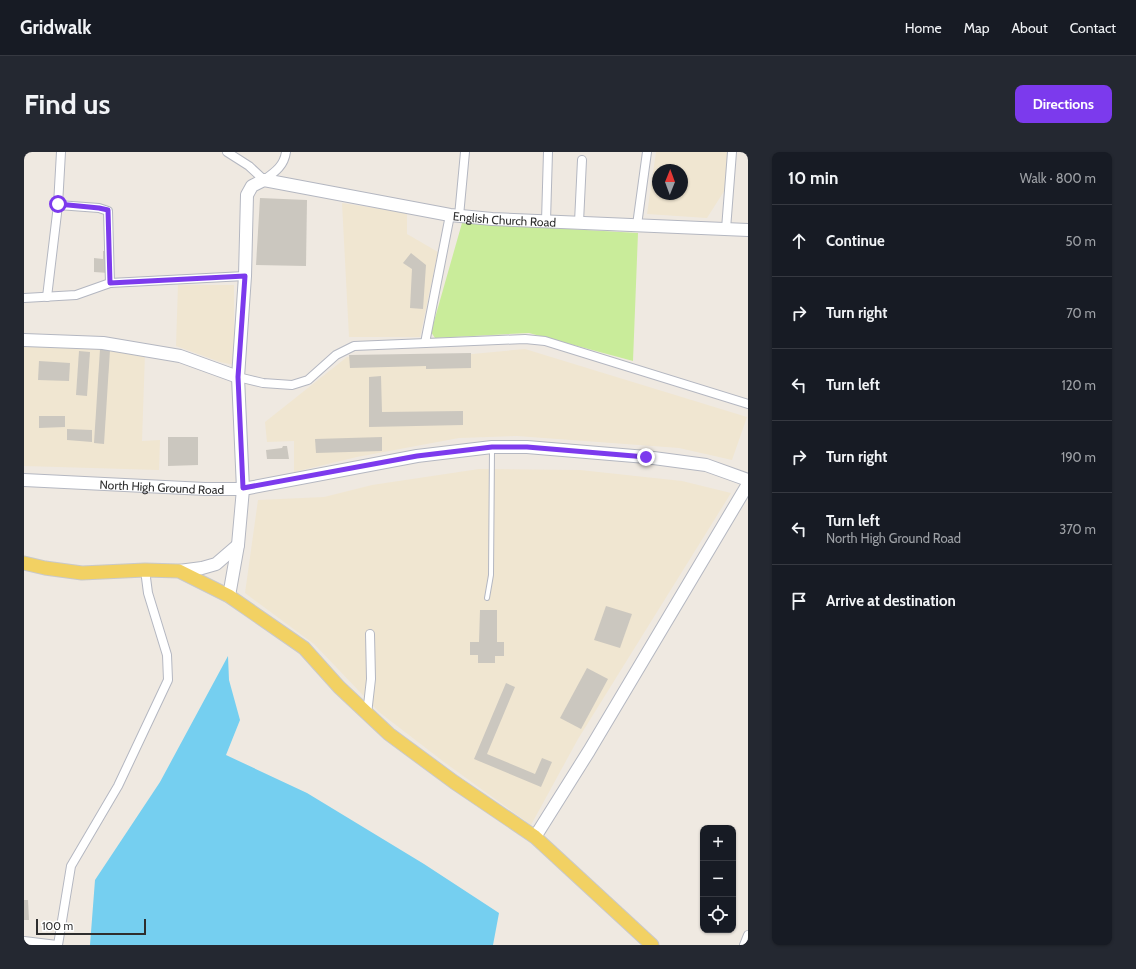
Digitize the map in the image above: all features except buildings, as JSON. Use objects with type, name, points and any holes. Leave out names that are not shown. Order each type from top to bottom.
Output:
[{"type":"main road","points":[[24,563],[82,573],[145,570],[179,571],[229,596],[304,648],[367,714],[395,738],[454,782],[535,837],[652,945]]},
{"type":"street","points":[[47,297],[58,204],[61,152]]},
{"type":"street","points":[[227,152],[249,166],[264,180]]},
{"type":"street","points":[[229,596],[238,545],[243,488],[238,377],[245,276],[247,195],[252,186],[277,171],[285,160],[286,152]]},
{"type":"street","points":[[425,343],[455,215],[465,152]]},
{"type":"street","points":[[546,221],[548,152]]},
{"type":"street","points":[[637,225],[647,152]]},
{"type":"street","points":[[726,229],[732,152]]},
{"type":"street","points":[[579,222],[582,160]]},
{"type":"street","name":"English Church Road","points":[[264,180],[455,215],[546,221],[748,230]]},
{"type":"street","points":[[58,204],[108,210],[110,283]]},
{"type":"street","points":[[24,298],[76,295],[110,283],[245,276]]},
{"type":"street","points":[[24,340],[103,343],[180,356],[238,377],[263,383],[292,385],[308,380],[336,355],[354,346],[525,339],[545,341],[748,404]]},
{"type":"street","name":"North High Ground Road","points":[[24,480],[205,489],[243,488],[417,456],[492,447],[527,447],[646,457],[706,466],[748,480]]},
{"type":"street","points":[[535,837],[589,751],[748,484]]},
{"type":"street","points":[[179,571],[202,568],[216,564],[238,545]]},
{"type":"street","points":[[24,941],[58,945],[71,866],[118,786],[168,680],[167,655],[148,593],[145,570]]},
{"type":"street","points":[[367,714],[371,680],[370,634]]},
{"type":"street","points":[[744,945],[748,935]]},
{"type":"lane","points":[[487,598],[491,575],[492,447]]},
{"type":"shaded area","points":[[656,152],[731,152],[728,185],[707,218],[647,214],[652,180],[652,200],[688,200],[688,164],[654,164]]},
{"type":"shaded area","points":[[342,203],[407,213],[407,234],[438,252],[420,337],[349,337]]},
{"type":"shaded area","points":[[178,285],[234,285],[234,365],[220,362],[176,346]]},
{"type":"shaded area","points":[[24,343],[97,345],[145,353],[142,441],[160,440],[159,470],[24,466]]},
{"type":"shaded area","points":[[525,349],[747,417],[732,460],[679,448],[517,436],[459,438],[357,457],[294,472],[294,441],[267,442],[265,422],[347,357],[472,354]]},
{"type":"shaded area","points":[[479,469],[580,470],[682,481],[731,493],[578,739],[531,825],[444,762],[379,712],[314,644],[245,593],[258,500],[324,497],[372,485]]},
{"type":"green space","points":[[462,223],[638,233],[633,361],[529,333],[435,338],[431,332]]},
{"type":"water","points":[[228,656],[229,680],[240,720],[226,755],[307,793],[424,864],[499,913],[493,945],[90,945],[95,880],[160,782]]},
{"type":"route","points":[[58,204],[108,210],[110,283],[245,276],[238,377],[243,488],[417,456],[492,447],[527,447],[646,457]]}]
